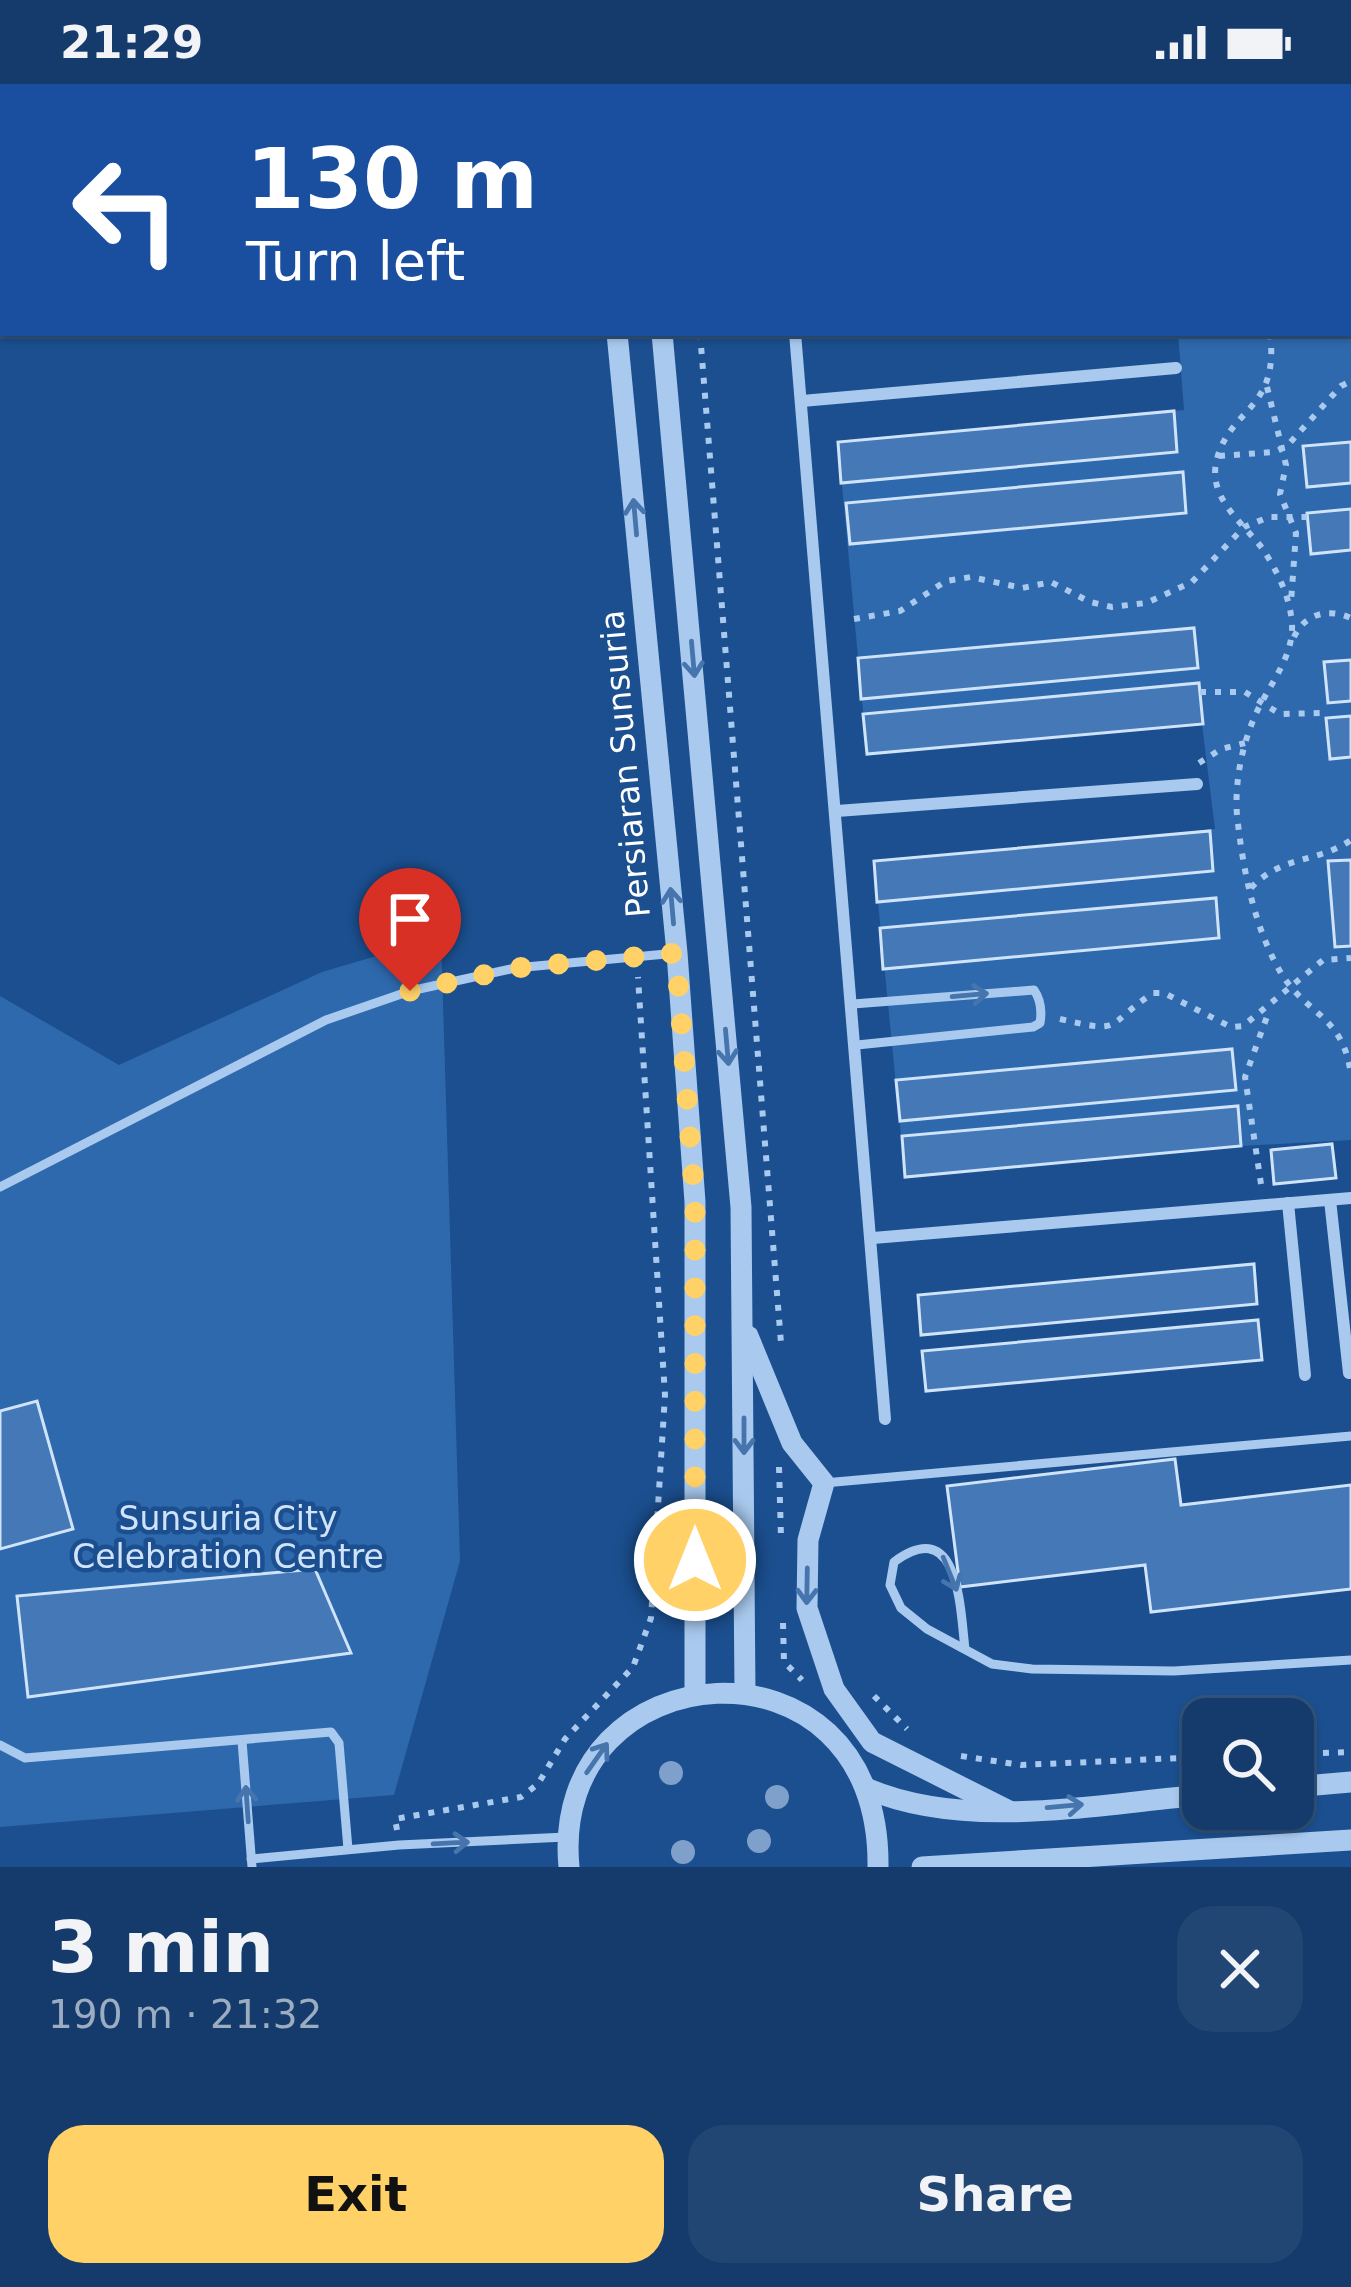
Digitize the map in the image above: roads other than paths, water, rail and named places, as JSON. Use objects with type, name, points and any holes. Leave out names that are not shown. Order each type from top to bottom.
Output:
[{"type":"street","name":"Persiaran Sunsuria","points":[[617,336],[695,1202],[695,1694]]},
{"type":"street","points":[[662,336],[741,1207],[745,1693]]},
{"type":"street","points":[[795,336],[885,1419]]},
{"type":"street","points":[[802,401],[1177,368]]},
{"type":"street","points":[[837,812],[1197,784]]},
{"type":"street","points":[[873,1238],[1351,1198]]},
{"type":"street","points":[[1330,1200],[1349,1373]]},
{"type":"street","points":[[1288,1203],[1305,1375]]},
{"type":"street","points":[[743,1324],[792,1443],[824,1483],[808,1540],[807,1608],[834,1689],[872,1742],[1009,1811]]},
{"type":"street","points":[[569,1867],[566,1838],[578,1787],[605,1744],[646,1711],[695,1694],[745,1693],[784,1704],[820,1724],[848,1754],[868,1789],[878,1829],[878,1867]]},
{"type":"street","points":[[1314,1785],[1351,1782]]},
{"type":"street","points":[[868,1789],[914,1807],[1009,1811],[1182,1797]]},
{"type":"street","points":[[922,1867],[1351,1840]]},
{"type":"lane","points":[[0,1187],[326,1020],[410,991],[515,968],[676,953]]},
{"type":"lane","points":[[854,1004],[1034,990],[1040,998],[1041,1016],[1040,1024],[1033,1027],[856,1045]]},
{"type":"lane","points":[[824,1483],[1351,1436]]},
{"type":"lane","points":[[965,1649],[960,1601],[946,1558],[935,1550],[912,1548],[894,1562],[890,1585],[901,1608],[926,1629],[992,1664],[1174,1671],[1351,1660]]},
{"type":"lane","points":[[0,1745],[26,1758],[331,1732],[339,1743],[348,1850]]},
{"type":"lane","points":[[242,1741],[251,1863],[399,1845],[566,1838]]},
{"type":"park label","name":"Sunsuria City Celebration Centre","points":[[228,1537]]}]
